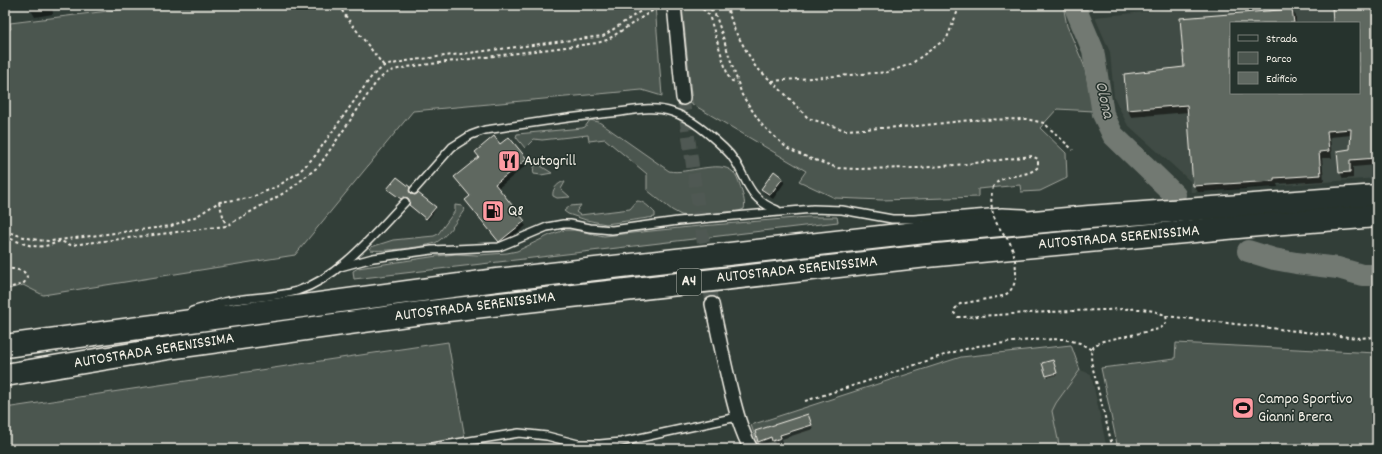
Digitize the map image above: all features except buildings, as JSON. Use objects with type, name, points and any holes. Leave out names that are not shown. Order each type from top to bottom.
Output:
[{"type":"highway","name":"AUTOSTRADA SERENISSIMA","points":[[5,346],[497,280],[925,232],[1089,217],[1377,196]]},
{"type":"highway","name":"AUTOSTRADA SERENISSIMA","points":[[5,375],[174,347],[436,311],[927,256],[1259,225],[1377,216]]},
{"type":"street","points":[[674,5],[683,98]]},
{"type":"street","points":[[712,304],[726,374],[737,417],[748,448]]},
{"type":"lane","points":[[414,190],[452,147],[472,135],[485,130],[596,114],[654,109],[673,112],[687,119],[702,130],[731,155],[748,186],[759,200],[767,206],[779,211]]},
{"type":"lane","points":[[186,313],[224,302],[282,294],[314,284],[340,267],[405,202]]},
{"type":"lane","points":[[340,267],[373,258],[432,250],[499,247],[547,227],[563,224],[601,230],[612,230],[678,221],[813,209],[842,210],[892,219],[914,219],[1002,212],[1034,214]]},
{"type":"lane","points":[[1041,214],[1089,217]]},
{"type":"lane","points":[[124,330],[178,315]]},
{"type":"lane","points":[[420,449],[519,433],[547,436],[578,444],[621,442],[737,417]]},
{"type":"path","points":[[339,5],[344,14],[384,66]]},
{"type":"path","points":[[5,231],[40,241],[60,241],[171,226],[197,216],[219,202],[250,198],[259,195],[278,186],[299,172],[315,156],[372,76],[384,66],[406,61],[603,36],[650,5]]},
{"type":"path","points":[[5,237],[38,247],[49,246],[60,241],[71,245],[226,226],[288,190],[320,166],[375,84],[383,74],[390,70],[597,43],[607,40],[661,5]]},
{"type":"path","points":[[698,5],[709,15],[728,76],[732,81],[737,82]]},
{"type":"path","points":[[708,5],[716,16],[742,95],[762,125],[788,149],[838,168],[918,168],[1032,156],[1038,160],[1038,166],[1032,171],[998,181],[993,187],[991,194],[994,218],[1012,249],[1015,261],[1016,277],[1013,287],[1009,293],[1004,296],[960,304],[955,308],[954,313],[958,317],[1084,310],[1142,309],[1156,311],[1166,316],[1357,338],[1377,337]]},
{"type":"path","points":[[726,5],[735,31],[755,66],[786,94],[808,118],[845,130],[917,126],[971,120],[1026,119],[1044,123],[1073,150]]},
{"type":"path","points":[[771,81],[888,72],[911,64],[947,38],[960,5]]},
{"type":"path","points":[[219,202],[226,226]]},
{"type":"path","points":[[5,268],[24,271],[26,274],[24,284],[5,289]]},
{"type":"path","points":[[1113,449],[1092,365],[1092,350],[1095,344],[1103,341],[1159,329],[1167,321],[1166,316]]},
{"type":"path","points":[[805,400],[877,378],[950,352],[978,346],[1031,340],[1063,339],[1080,343],[1092,350]]},
{"type":"shaded area","points":[[1203,5],[1377,5],[1377,178],[1191,192],[1190,181],[1127,124],[1114,97],[1110,52],[1095,17]]},
{"type":"shaded area","points":[[1080,370],[1091,374],[1107,449],[1060,449],[1052,411],[1056,403]]},
{"type":"green space","points":[[157,5],[655,5],[662,96],[642,90],[413,111],[295,255],[43,295],[23,285],[5,290],[5,30],[11,29],[10,23]]},
{"type":"green space","points":[[682,5],[1063,5],[1067,26],[1084,65],[1094,111],[1057,109],[1040,128],[1066,153],[1067,178],[1040,191],[1021,192],[1020,185],[978,189],[978,197],[882,200],[835,198],[799,181],[806,171],[692,104]]},
{"type":"green space","points":[[590,120],[599,122],[669,171],[676,172],[712,167],[727,168],[734,173],[740,185],[744,197],[744,209],[739,211],[686,216],[681,215],[672,210],[647,190],[647,174],[605,139],[589,141],[588,135],[542,140],[534,139],[525,148],[516,137],[517,134],[582,128],[585,127]]},
{"type":"green space","points":[[546,158],[541,166],[552,173],[541,175],[534,174],[533,171],[536,164]]},
{"type":"green space","points":[[562,182],[565,182],[561,189],[570,197],[557,198],[553,196],[555,188]]},
{"type":"green space","points":[[637,201],[644,203],[649,207],[655,213],[655,217],[606,224],[586,220],[568,214],[564,211],[570,206],[581,205],[576,212],[580,215],[630,209]]},
{"type":"green space","points":[[455,205],[462,206],[465,209],[449,231],[437,242],[425,246],[404,249],[370,250],[371,247],[393,240],[434,236],[438,234],[455,211]]},
{"type":"green space","points":[[807,217],[837,217],[838,222],[354,279],[353,271],[358,268],[456,254],[478,255],[507,253],[517,251],[550,235],[565,230],[574,230],[604,236]]},
{"type":"green space","points":[[448,342],[465,438],[384,449],[5,449],[5,408]]},
{"type":"green space","name":"Campo Sportivo Gianni Brera","points":[[1176,343],[1377,353],[1377,449],[1118,449],[1101,368],[1175,359]]},
{"type":"green space","points":[[1071,345],[1080,370],[1056,403],[1052,411],[1060,449],[760,449],[751,425],[961,357]]},
{"type":"waterway","name":"Olona","points":[[1074,5],[1093,50],[1103,114],[1113,135],[1175,195]]},
{"type":"waterway","name":"Olona","points":[[1248,251],[1274,259],[1338,268],[1362,275],[1377,275]]},
{"type":"tunnel","points":[[683,98],[712,304]]},
{"type":"place","name":"Autogrill","points":[[509,161]]},
{"type":"place","name":"Q8","points":[[493,211]]},
{"type":"place","name":"Campo Sportivo Gianni Brera","points":[[1243,408]]}]
